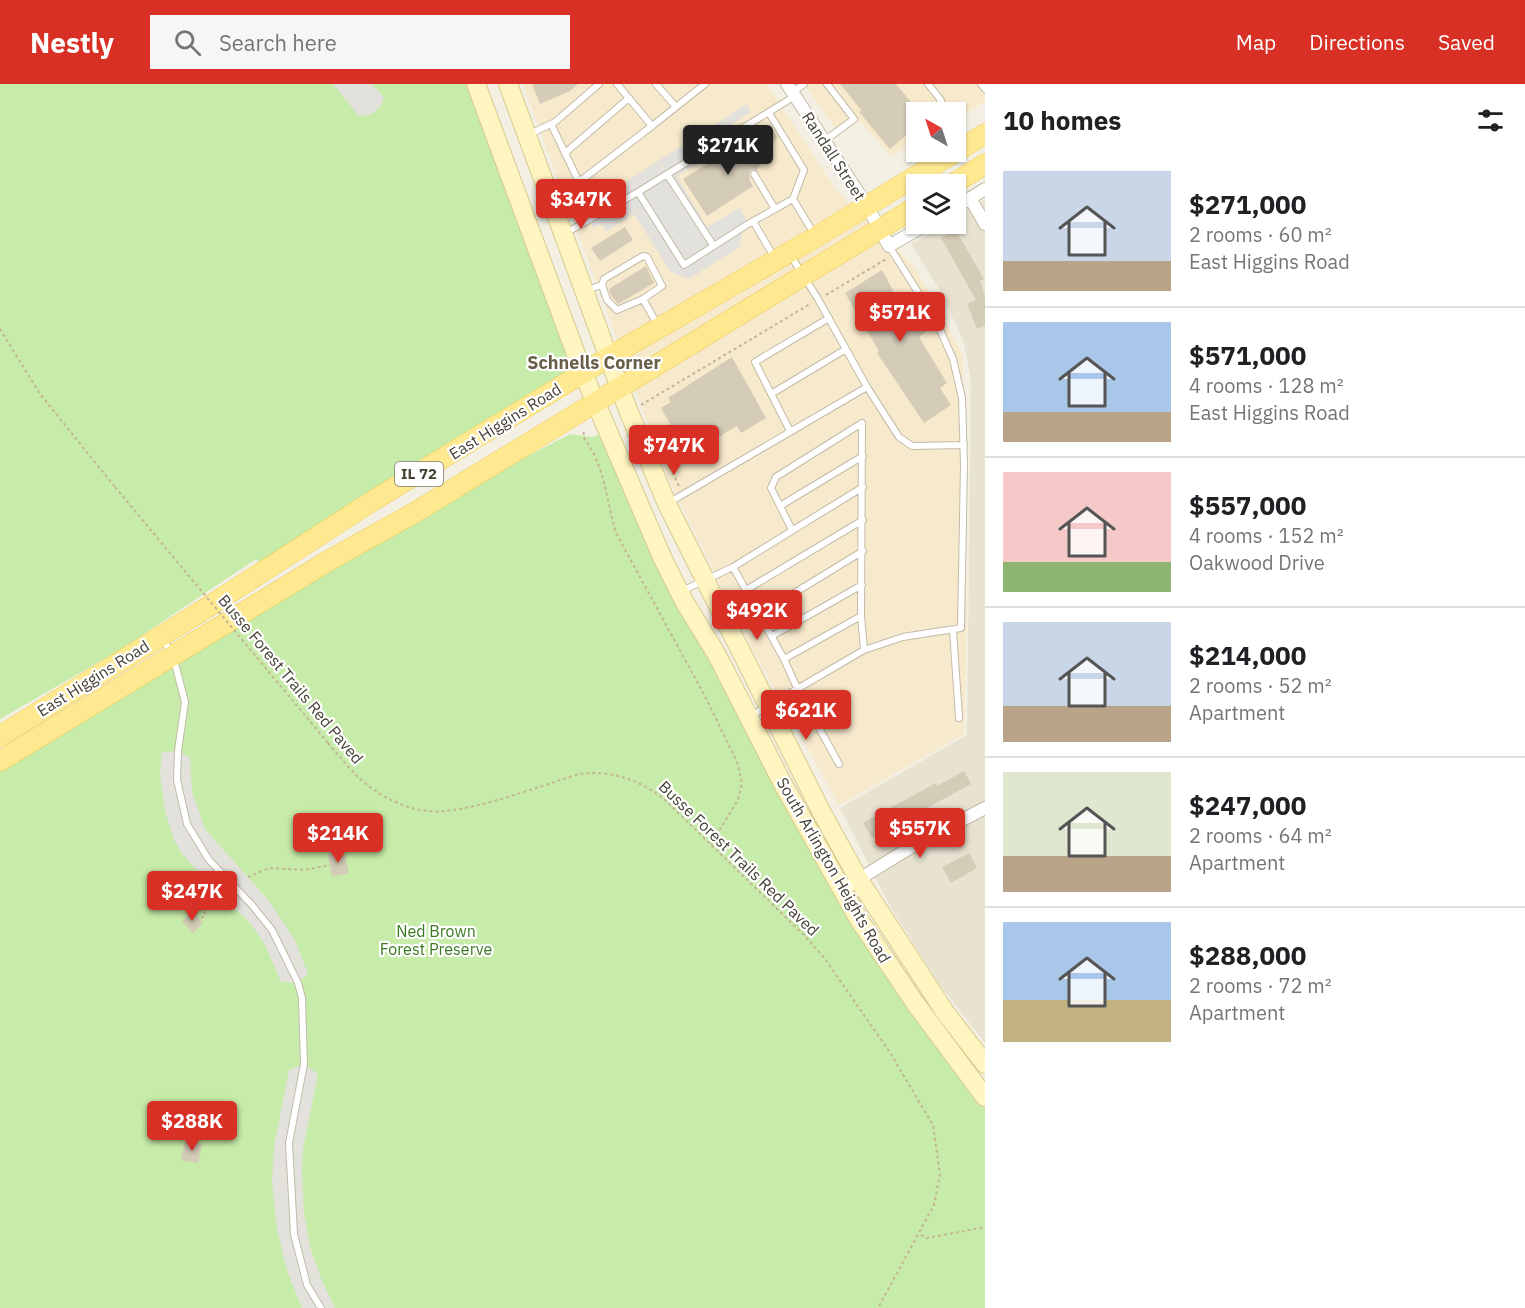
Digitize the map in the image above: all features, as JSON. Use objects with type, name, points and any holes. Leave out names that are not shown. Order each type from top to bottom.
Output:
[{"type":"main road","name":"South Arlington Heights Road","points":[[476,84],[583,374],[655,544],[717,655],[783,784],[851,885],[985,1064]]},
{"type":"main road","name":"South Arlington Heights Road","points":[[508,84],[564,234],[593,288],[609,357],[620,388],[675,499],[706,580],[895,975],[985,1096]]},
{"type":"main road","name":"East Higgins Road","points":[[966,146],[985,134]]},
{"type":"main road","name":"East Higgins Road","points":[[0,736],[374,500],[609,357],[816,237],[940,162]]},
{"type":"main road","points":[[966,176],[985,164]]},
{"type":"main road","name":"East Higgins Road","points":[[0,761],[620,388],[802,275],[887,244],[906,220]]},
{"type":"street","name":"Randall Street","points":[[792,91],[867,206],[887,244]]},
{"type":"street","points":[[966,201],[985,189]]},
{"type":"street","points":[[970,198],[985,224]]},
{"type":"street","name":"East Higgins Road","points":[[887,244],[914,234]]},
{"type":"street","points":[[851,885],[913,846],[985,808]]},
{"type":"lane","points":[[527,135],[551,124],[599,84]]},
{"type":"lane","points":[[617,84],[652,126]]},
{"type":"lane","points":[[656,84],[676,107]]},
{"type":"lane","points":[[564,234],[769,113],[792,91],[804,84]]},
{"type":"lane","points":[[824,141],[854,119],[827,84]]},
{"type":"lane","points":[[928,84],[941,102]]},
{"type":"lane","points":[[981,84],[985,89]]},
{"type":"lane","points":[[551,124],[579,182],[701,85]]},
{"type":"lane","points":[[566,153],[628,98]]},
{"type":"lane","points":[[638,192],[684,265],[753,221],[794,199],[804,170],[769,113]]},
{"type":"lane","points":[[732,135],[744,158]]},
{"type":"lane","points":[[667,174],[713,245]]},
{"type":"lane","points":[[754,174],[775,209]]},
{"type":"lane","points":[[794,199],[816,237]]},
{"type":"lane","points":[[753,221],[782,256],[802,275],[899,437],[912,446],[964,445]]},
{"type":"lane","points":[[749,717],[864,650],[903,637],[961,628],[964,445],[962,398],[953,359],[936,321],[887,244]]},
{"type":"lane","points":[[643,256],[647,257],[662,286],[643,299],[617,310],[593,288],[643,256]]},
{"type":"lane","points":[[643,299],[659,328]]},
{"type":"lane","points":[[790,431],[755,362],[829,318]]},
{"type":"lane","points":[[771,394],[846,349]]},
{"type":"lane","points":[[675,499],[867,387]]},
{"type":"lane","points":[[792,530],[771,488],[776,477],[862,423],[861,616],[864,650]]},
{"type":"lane","points":[[780,506],[863,456]]},
{"type":"lane","points":[[680,592],[733,567],[863,487]]},
{"type":"lane","points":[[746,590],[863,519]]},
{"type":"lane","points":[[760,614],[863,551]]},
{"type":"lane","points":[[733,567],[784,659],[796,688],[839,764]]},
{"type":"lane","points":[[772,636],[862,585]]},
{"type":"lane","points":[[784,659],[861,616]]},
{"type":"lane","points":[[953,630],[959,718]]},
{"type":"lane","points":[[161,636],[173,656],[185,702],[178,750],[177,780],[187,825],[209,860],[252,905],[272,930],[298,983],[302,998],[304,1064],[289,1143],[294,1234],[308,1284],[321,1308]]},
{"type":"path","points":[[645,414],[640,404],[818,299],[887,244]]},
{"type":"path","name":"Busse Forest Trails Red Paved","points":[[0,329],[40,394],[115,487],[328,743],[356,775],[374,790],[401,805],[426,811],[462,809],[579,774],[590,773],[630,778],[651,789],[665,800],[804,935],[825,959],[924,1106],[933,1125],[940,1174],[934,1205],[878,1308]]},
{"type":"path","points":[[584,432],[584,437],[600,464],[607,504],[616,533],[707,700],[737,762],[742,783],[738,800],[711,844]]},
{"type":"path","points":[[659,444],[675,499]]},
{"type":"path","points":[[248,877],[269,868],[303,870],[330,865]]},
{"type":"path","points":[[195,915],[221,894]]},
{"type":"path","points":[[200,920],[205,915],[204,910]]},
{"type":"path","points":[[920,1234],[927,1238],[985,1227]]},
{"type":"shaded area","points":[[333,84],[372,84],[384,97],[381,106],[371,115],[359,116]]},
{"type":"shaded area","points":[[523,84],[767,84],[837,191],[915,267],[963,356],[967,621],[964,734],[839,805],[749,643],[669,480]]},
{"type":"shaded area","points":[[804,84],[985,84],[985,102],[966,113],[966,102],[906,102],[906,148],[891,156],[859,120],[839,134]]},
{"type":"shaded area","points":[[747,104],[751,112],[726,128],[733,142],[677,176],[707,227],[740,208],[746,219],[739,247],[689,279],[671,272],[634,214],[606,231],[601,223],[594,228],[582,210]]},
{"type":"shaded area","points":[[985,199],[985,1043],[937,981],[890,906],[840,808],[967,735],[971,379],[963,340],[941,292],[911,244],[928,234],[966,234],[966,211]]},
{"type":"shaded area","points":[[178,751],[190,758],[192,791],[205,829],[270,902],[295,940],[308,974],[298,983],[281,982],[265,945],[251,924],[202,876],[183,855],[174,840],[165,811],[160,775],[162,752]]},
{"type":"shaded area","points":[[304,1064],[318,1074],[303,1149],[304,1214],[311,1250],[335,1308],[302,1308],[287,1271],[277,1229],[272,1182],[274,1146],[289,1070]]},
{"type":"green space","points":[[0,84],[473,84],[583,373],[265,570],[256,559],[123,648],[0,719]]},
{"type":"green space","name":"Ned Brown Forest Preserve","points":[[606,432],[803,818],[985,1096],[985,1308],[0,1308],[0,761],[376,535],[570,434],[592,437]]},
{"type":"building","points":[[532,84],[578,84],[570,91],[540,104]]},
{"type":"building","points":[[840,84],[896,84],[911,102],[906,102],[906,135],[890,149],[859,112],[862,111]]},
{"type":"building","points":[[770,124],[777,137],[757,170],[752,169],[749,172],[753,186],[707,216],[683,179],[730,150],[738,162],[747,162],[748,155]]},
{"type":"building","points":[[625,227],[633,240],[600,261],[591,248]]},
{"type":"building","points":[[947,234],[958,234],[984,279],[980,281],[985,296],[985,326],[977,329],[967,304],[976,300],[941,238]]},
{"type":"building","points":[[646,266],[654,283],[618,304],[609,289]]},
{"type":"building","points":[[882,270],[896,296],[903,291],[927,331],[919,337],[947,383],[940,388],[951,405],[924,423],[877,353],[879,351],[845,293]]},
{"type":"building","points":[[732,357],[766,418],[741,433],[737,426],[688,455],[661,408],[671,402],[668,398]]},
{"type":"building","points":[[964,771],[971,784],[872,838],[863,823],[936,783],[937,786]]},
{"type":"building","points":[[344,852],[349,873],[332,877],[328,855]]},
{"type":"building","points":[[969,853],[977,868],[951,883],[942,867]]},
{"type":"building","points":[[192,911],[203,923],[193,933],[182,921]]},
{"type":"building","points":[[185,1141],[202,1144],[198,1163],[181,1160]]},
{"type":"district","name":"Schnells Corner","points":[[594,363]]}]
